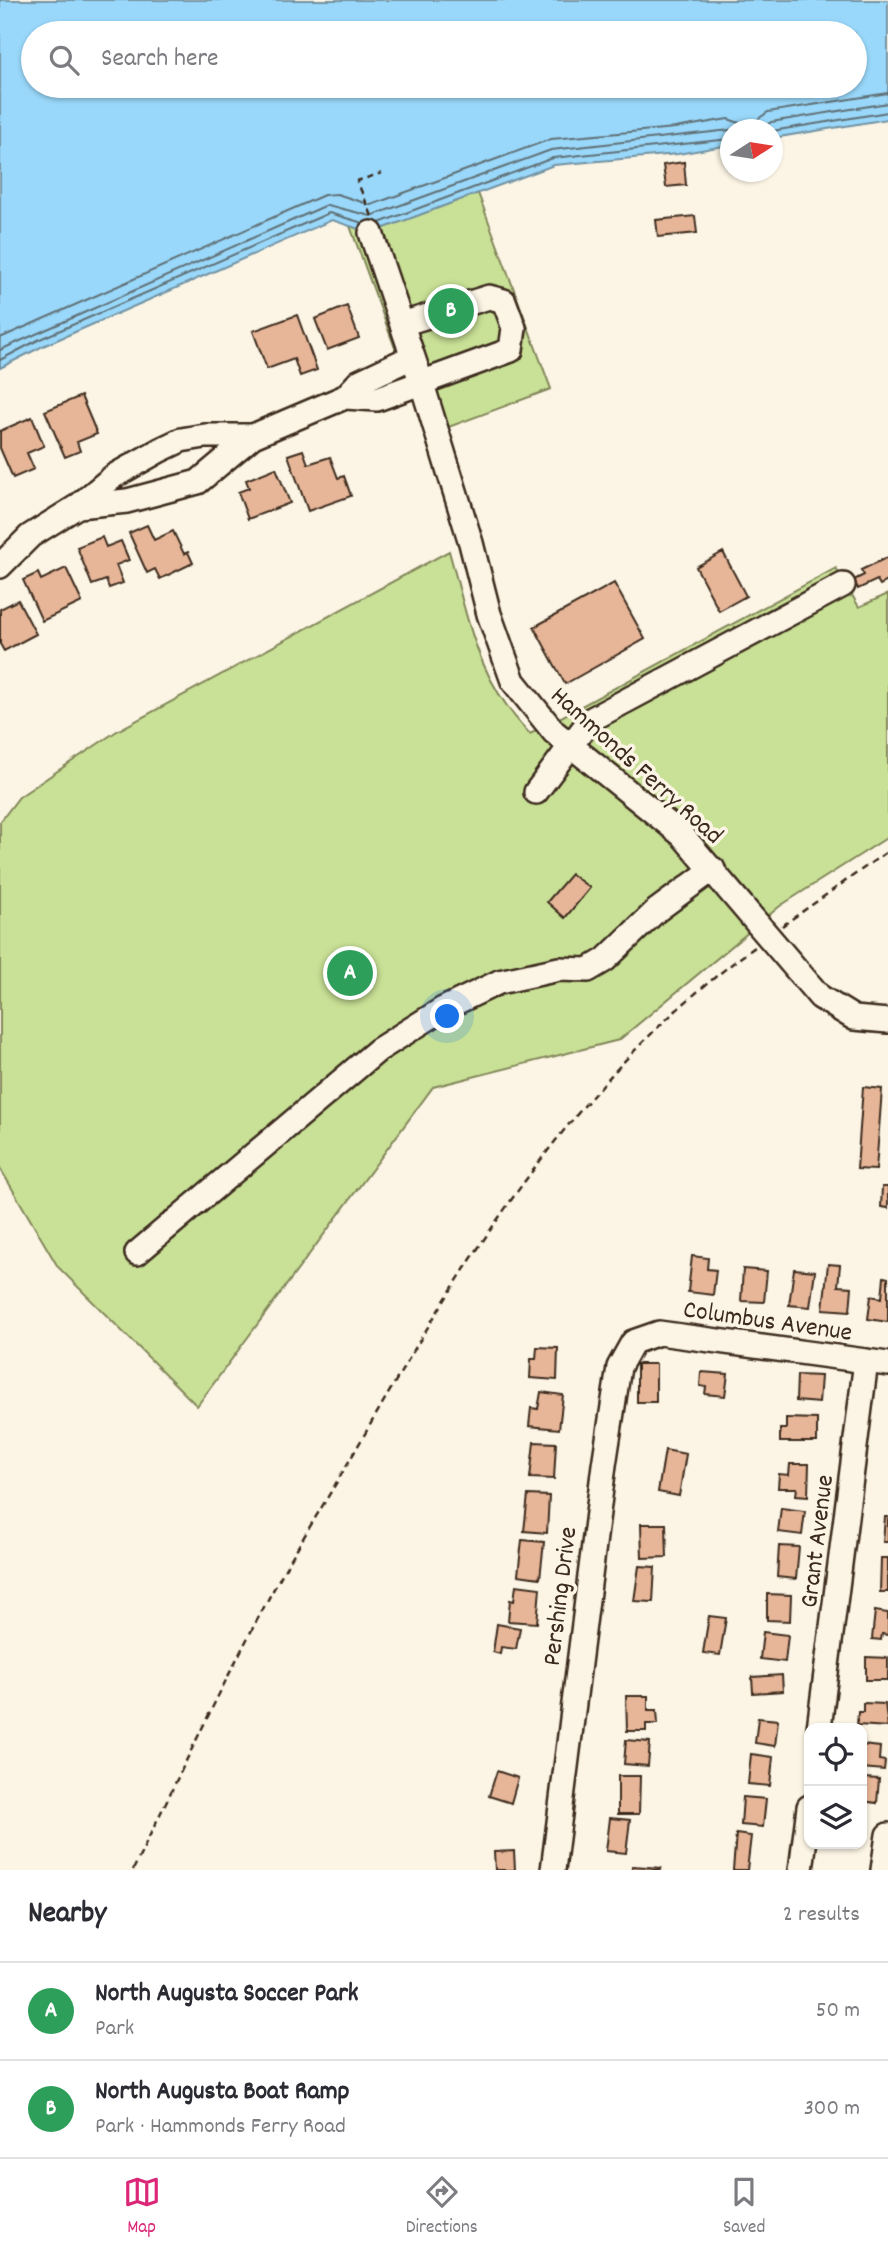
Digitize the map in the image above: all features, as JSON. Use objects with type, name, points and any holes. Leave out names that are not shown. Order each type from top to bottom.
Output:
[{"type":"street","name":"Hammonds Ferry Road","points":[[372,238],[422,383],[504,663],[539,717],[571,746],[660,815],[713,869],[830,1006],[854,1018],[888,1021]]},
{"type":"street","points":[[345,397],[377,399],[511,350],[514,328],[504,301],[489,297],[401,324]]},
{"type":"street","points":[[78,506],[127,501],[198,482],[253,436],[345,397],[359,382],[412,357]]},
{"type":"street","points":[[0,566],[30,536],[78,506],[114,475],[181,440],[253,436]]},
{"type":"street","points":[[0,540],[30,536]]},
{"type":"street","points":[[536,792],[590,720],[843,585]]},
{"type":"street","points":[[137,1253],[378,1050],[443,1009],[499,982],[559,969],[588,970],[605,960],[656,911],[713,869]]},
{"type":"street","name":"Columbus Avenue","points":[[640,1337],[659,1333],[877,1362]]},
{"type":"street","name":"Pershing Drive","points":[[553,1870],[600,1492],[619,1367],[626,1349],[640,1337]]},
{"type":"street","name":"Grant Avenue","points":[[820,1723],[877,1362]]},
{"type":"street","points":[[883,1870],[888,1835]]},
{"type":"street","points":[[801,1870],[804,1846]]},
{"type":"path","points":[[372,238],[382,237],[358,181],[382,173]]},
{"type":"path","points":[[133,1870],[266,1604],[405,1363],[492,1228],[549,1146],[594,1094],[700,990],[888,851]]},
{"type":"green space","points":[[478,193],[551,389],[427,435],[350,226],[371,233]]},
{"type":"green space","points":[[449,551],[469,626],[486,671],[512,713],[530,734],[836,568],[859,607],[888,594],[888,837],[780,906],[619,1040],[433,1087],[197,1406],[58,1267],[0,1168],[0,822],[19,797],[117,731]]},
{"type":"water","points":[[0,0],[888,0],[888,119],[783,136],[783,119],[720,119],[720,147],[678,154],[554,165],[371,233],[332,220],[43,346],[0,368]]},
{"type":"building","points":[[684,162],[686,185],[666,187],[663,165]]},
{"type":"building","points":[[695,216],[697,233],[658,237],[656,220]]},
{"type":"building","points":[[347,306],[359,338],[327,350],[315,319]]},
{"type":"building","points":[[297,315],[317,370],[300,376],[294,359],[267,369],[253,331]]},
{"type":"building","points":[[81,396],[97,434],[77,442],[80,451],[65,457],[45,411]]},
{"type":"building","points":[[32,417],[44,446],[27,453],[34,469],[13,478],[0,448],[0,431]]},
{"type":"building","points":[[303,450],[308,464],[330,457],[338,478],[344,476],[351,496],[308,511],[288,455]]},
{"type":"building","points":[[276,468],[290,503],[248,519],[238,492],[249,488],[246,480]]},
{"type":"building","points":[[147,525],[154,540],[173,531],[184,554],[188,552],[193,563],[160,579],[155,569],[147,573],[129,533]]},
{"type":"building","points":[[102,537],[106,547],[121,541],[129,560],[116,565],[123,583],[109,588],[106,580],[92,585],[77,547]]},
{"type":"building","points":[[723,552],[746,596],[719,611],[696,567]]},
{"type":"building","points":[[888,557],[888,581],[880,585],[877,580],[858,589],[854,580],[864,575],[861,570]]},
{"type":"building","points":[[66,568],[82,602],[42,621],[23,580],[38,573],[41,580]]},
{"type":"building","points":[[614,583],[645,639],[565,684],[534,627]]},
{"type":"building","points":[[18,600],[36,634],[4,651],[0,644],[0,609]]},
{"type":"building","points":[[571,874],[590,888],[565,918],[547,902]]},
{"type":"building","points":[[863,1087],[882,1089],[876,1170],[857,1169]]},
{"type":"building","points":[[882,1187],[888,1187],[888,1208],[881,1207]]},
{"type":"building","points":[[692,1256],[708,1258],[707,1269],[716,1270],[713,1295],[688,1292]]},
{"type":"building","points":[[828,1264],[840,1265],[838,1286],[852,1287],[850,1311],[823,1309]]},
{"type":"building","points":[[743,1269],[767,1271],[764,1302],[741,1301]]},
{"type":"building","points":[[794,1269],[815,1271],[810,1307],[789,1305]]},
{"type":"building","points":[[884,1277],[888,1278],[888,1322],[868,1319],[871,1296],[882,1298]]},
{"type":"building","points":[[537,1347],[558,1348],[557,1380],[530,1378],[531,1359],[536,1359]]},
{"type":"building","points":[[637,1364],[656,1364],[656,1402],[637,1402]]},
{"type":"building","points":[[701,1372],[728,1374],[725,1396],[705,1394],[706,1387],[700,1386]]},
{"type":"building","points":[[797,1375],[821,1376],[819,1403],[796,1401]]},
{"type":"building","points":[[541,1392],[563,1395],[559,1429],[529,1426],[531,1408],[538,1409]]},
{"type":"building","points":[[786,1418],[817,1419],[817,1442],[780,1442],[780,1429],[786,1429]]},
{"type":"building","points":[[534,1442],[556,1443],[554,1479],[530,1478]]},
{"type":"building","points":[[665,1450],[686,1454],[679,1496],[658,1492]]},
{"type":"building","points":[[790,1464],[809,1464],[808,1496],[796,1495],[797,1488],[778,1488],[779,1474],[789,1475]]},
{"type":"building","points":[[528,1495],[549,1496],[547,1533],[524,1531]]},
{"type":"building","points":[[781,1508],[805,1511],[802,1535],[778,1532]]},
{"type":"building","points":[[885,1517],[888,1517],[888,1542],[883,1542]]},
{"type":"building","points":[[641,1524],[666,1524],[667,1557],[642,1558]]},
{"type":"building","points":[[522,1540],[544,1542],[540,1578],[518,1575]]},
{"type":"building","points":[[779,1546],[799,1547],[796,1579],[777,1577]]},
{"type":"building","points":[[881,1558],[888,1558],[888,1592],[880,1592]]},
{"type":"building","points":[[639,1566],[655,1567],[653,1602],[634,1601]]},
{"type":"building","points":[[516,1585],[540,1588],[537,1623],[508,1621],[510,1600],[514,1601]]},
{"type":"building","points":[[767,1594],[791,1595],[790,1621],[767,1620]]},
{"type":"building","points":[[875,1611],[888,1613],[888,1635],[882,1634],[881,1640],[872,1639]]},
{"type":"building","points":[[709,1616],[726,1618],[720,1655],[703,1653]]},
{"type":"building","points":[[497,1624],[520,1628],[516,1649],[501,1647],[500,1654],[493,1652]]},
{"type":"building","points":[[763,1632],[788,1635],[785,1662],[760,1659]]},
{"type":"building","points":[[866,1657],[888,1658],[888,1680],[866,1680]]},
{"type":"building","points":[[782,1675],[783,1691],[753,1693],[752,1677]]},
{"type":"building","points":[[626,1696],[648,1696],[648,1710],[657,1710],[658,1724],[646,1724],[646,1731],[627,1731]]},
{"type":"building","points":[[863,1703],[885,1704],[888,1727],[857,1723],[858,1712],[863,1712]]},
{"type":"building","points":[[758,1718],[778,1720],[775,1746],[755,1743]]},
{"type":"building","points":[[626,1740],[650,1742],[648,1766],[624,1764]]},
{"type":"building","points":[[867,1746],[880,1747],[879,1760],[885,1761],[884,1770],[867,1768]]},
{"type":"building","points":[[751,1754],[773,1757],[770,1786],[748,1784]]},
{"type":"building","points":[[497,1771],[518,1778],[511,1803],[489,1796]]},
{"type":"building","points":[[618,1776],[640,1776],[639,1814],[618,1814]]},
{"type":"building","points":[[867,1778],[879,1779],[877,1803],[867,1802]]},
{"type":"building","points":[[743,1797],[766,1799],[763,1827],[741,1825]]},
{"type":"building","points":[[610,1818],[630,1820],[626,1853],[606,1851]]},
{"type":"building","points":[[736,1834],[751,1836],[747,1870],[733,1870]]},
{"type":"building","points":[[514,1851],[515,1870],[495,1870],[494,1852]]},
{"type":"building","points":[[632,1866],[661,1868],[632,1870]]},
{"type":"place","name":"North Augusta Boat Ramp","points":[[451,311]]},
{"type":"place","name":"North Augusta Soccer Park","points":[[350,973]]}]
